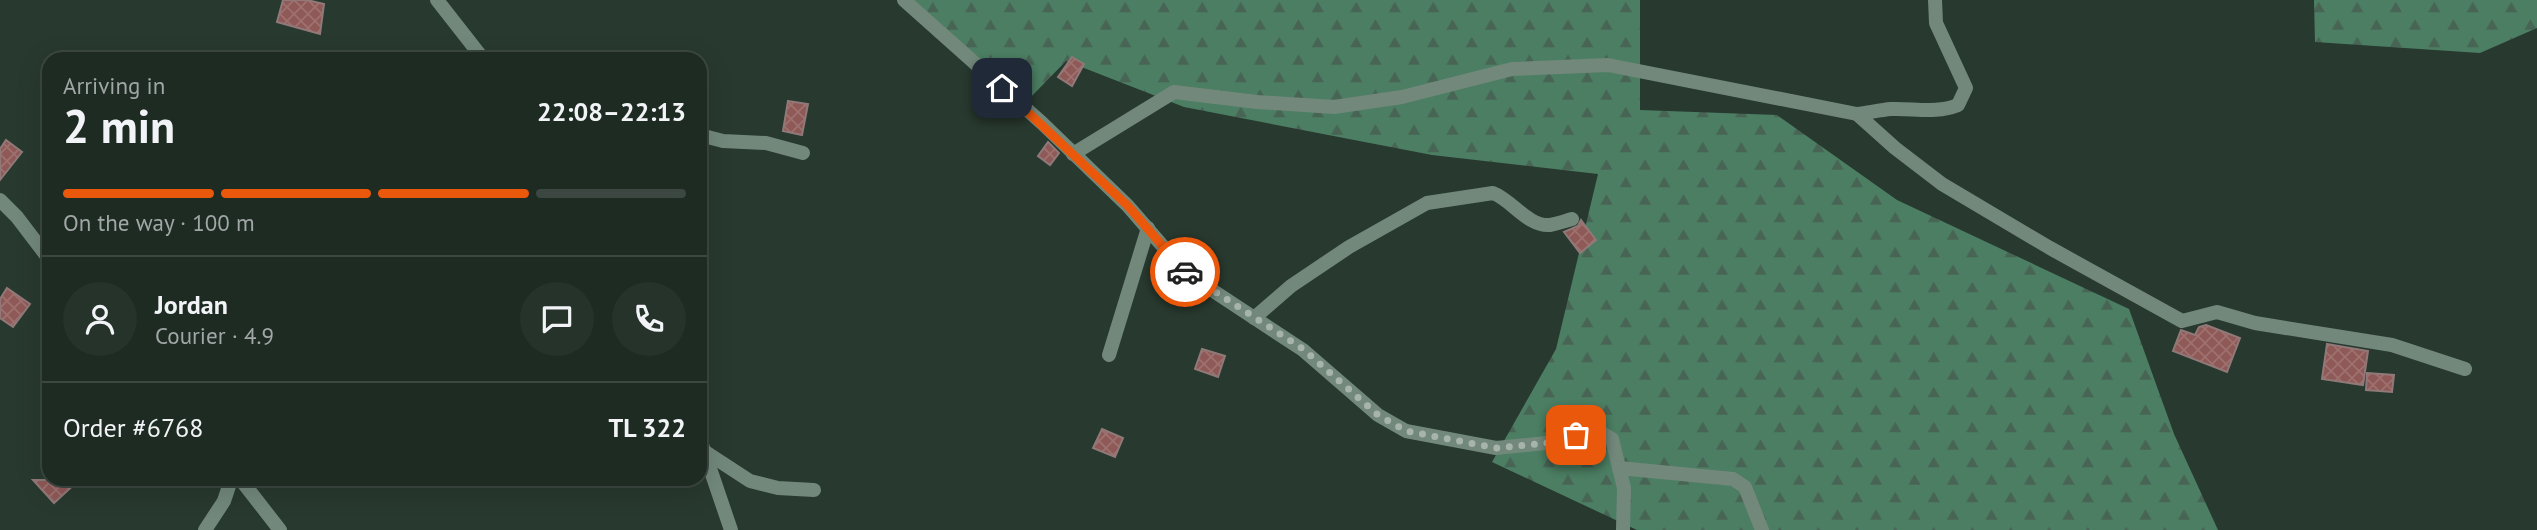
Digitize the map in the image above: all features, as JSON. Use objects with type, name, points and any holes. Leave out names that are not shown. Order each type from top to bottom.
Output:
[{"type":"street","points":[[437,0],[478,52]]},
{"type":"street","points":[[904,0],[1128,206],[1186,273],[1303,349],[1378,415],[1406,431],[1496,448],[1556,442],[1595,429],[1612,439],[1624,488],[1623,530]]},
{"type":"street","points":[[1073,153],[1174,92],[1257,102],[1334,107],[1402,97],[1512,69],[1608,65],[1857,114],[1892,109],[1934,111],[1958,105],[1966,88],[1936,23],[1935,0]]},
{"type":"street","points":[[1857,114],[1942,184],[2182,321],[2217,312],[2255,323],[2392,345],[2465,369]]},
{"type":"street","points":[[707,137],[723,141],[766,143],[803,153]]},
{"type":"street","points":[[1254,318],[1291,286],[1349,247],[1427,203],[1493,193],[1537,223],[1549,225],[1572,219]]},
{"type":"street","points":[[0,200],[18,217],[42,250]]},
{"type":"street","points":[[1109,355],[1148,228]]},
{"type":"street","points":[[707,449],[750,481],[778,488],[814,490]]},
{"type":"street","points":[[707,460],[731,530]]},
{"type":"street","points":[[1619,468],[1733,479],[1745,487],[1762,530]]},
{"type":"street","points":[[205,530],[224,500],[229,486]]},
{"type":"street","points":[[246,486],[280,530]]},
{"type":"green space","points":[[914,0],[1640,0],[1640,110],[1777,115],[1897,200],[2129,309],[2174,434],[2218,530],[1637,530],[1492,462],[1556,349],[1598,174],[1432,155],[1184,107],[1066,61],[1027,101]]},
{"type":"green space","points":[[2314,0],[2537,0],[2537,28],[2480,53],[2315,42]]},
{"type":"building","points":[[283,0],[307,0],[324,4],[320,34],[277,22]]},
{"type":"building","points":[[1072,57],[1084,64],[1072,86],[1058,77]]},
{"type":"building","points":[[788,101],[808,104],[802,135],[783,131]]},
{"type":"building","points":[[6,140],[22,152],[0,180],[0,149]]},
{"type":"building","points":[[1048,142],[1059,153],[1050,165],[1038,156]]},
{"type":"building","points":[[1581,220],[1596,240],[1580,253],[1564,232],[1578,226]]},
{"type":"building","points":[[7,288],[30,304],[13,327],[0,318],[0,299]]},
{"type":"building","points":[[2206,325],[2240,338],[2227,372],[2173,351],[2181,330],[2195,335],[2199,327]]},
{"type":"building","points":[[2327,344],[2368,351],[2363,385],[2322,379]]},
{"type":"building","points":[[1202,349],[1225,356],[1218,377],[1195,369]]},
{"type":"building","points":[[2367,373],[2394,375],[2392,392],[2366,390]]},
{"type":"building","points":[[1102,429],[1123,438],[1115,457],[1093,448]]},
{"type":"building","points":[[33,480],[42,480],[42,486],[72,486],[54,503]]},
{"type":"way so far","points":[[1185,272],[1303,349],[1378,415],[1406,431],[1496,448],[1556,442],[1576,435]]},
{"type":"route","points":[[1002,88],[1128,206],[1185,272]]}]
